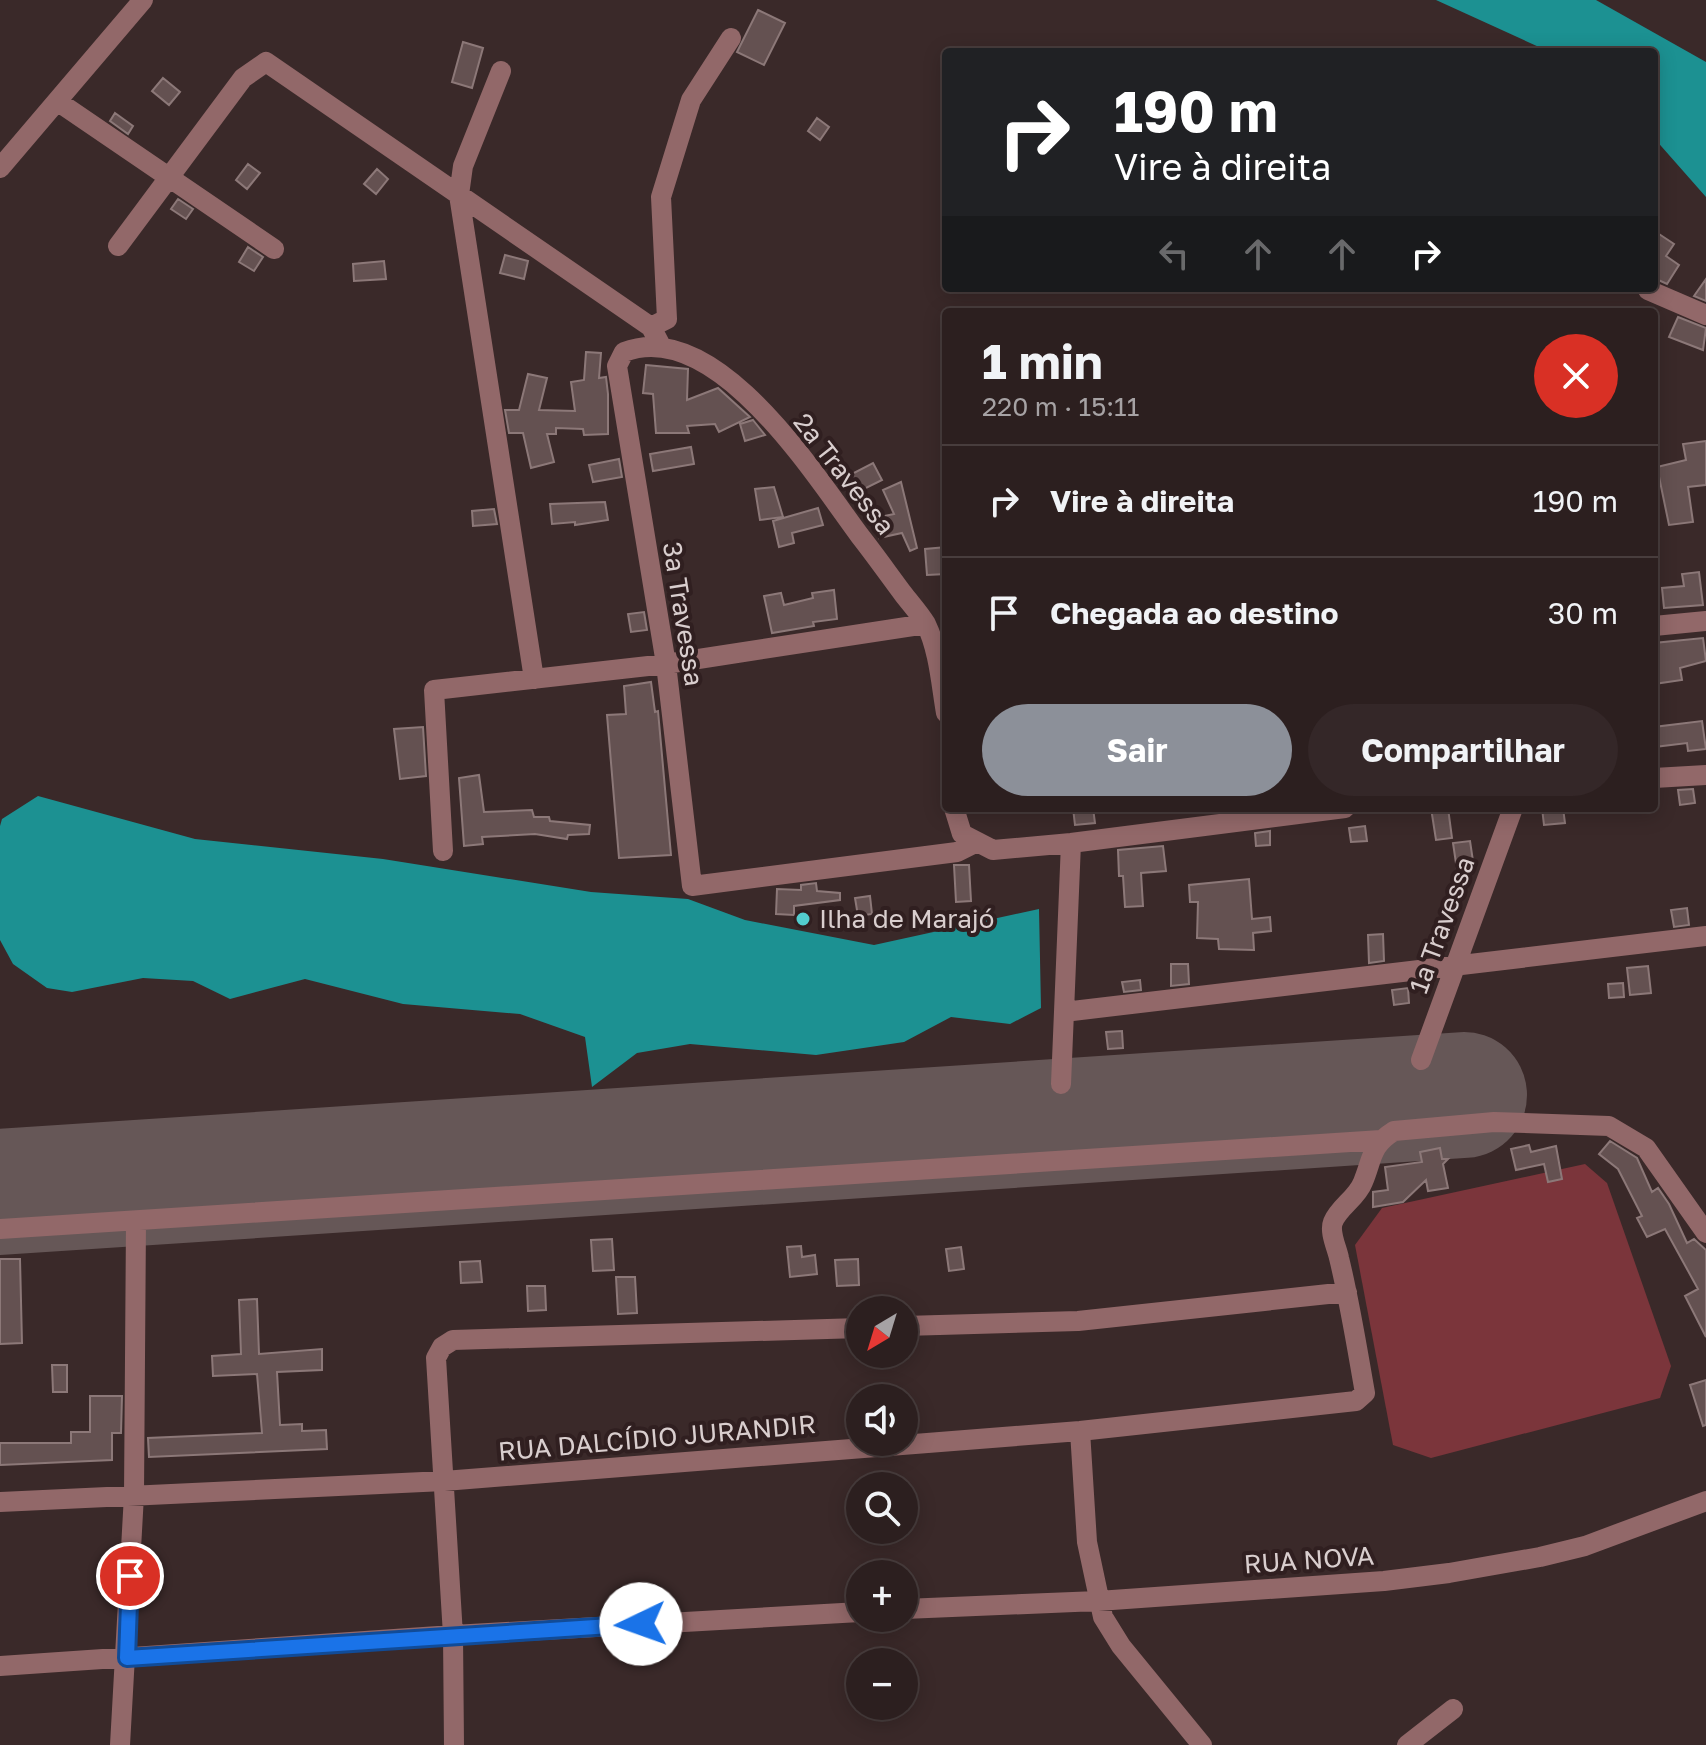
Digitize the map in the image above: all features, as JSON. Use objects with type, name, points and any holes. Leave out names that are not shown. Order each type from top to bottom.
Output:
[{"type":"street","points":[[0,168],[143,0]]},
{"type":"street","points":[[118,246],[243,78],[266,62],[656,336],[667,319],[661,197],[691,100],[731,38]]},
{"type":"street","points":[[501,71],[463,166],[459,195],[534,679]]},
{"type":"street","points":[[57,101],[274,249]]},
{"type":"street","points":[[1653,292],[1706,315]]},
{"type":"street","name":"2ª Travessa","points":[[624,352],[656,336],[716,368],[760,409],[807,464],[926,624],[937,657],[942,688]]},
{"type":"street","name":"3ª Travessa","points":[[624,352],[617,366],[666,664],[692,886],[957,852],[969,839]]},
{"type":"street","points":[[1658,626],[1706,621]]},
{"type":"street","points":[[443,851],[434,690],[666,664],[926,624]]},
{"type":"street","points":[[1658,778],[1706,775]]},
{"type":"street","points":[[956,812],[969,839],[993,850],[1314,812]]},
{"type":"street","name":"1ª Travessa","points":[[1421,1060],[1511,812]]},
{"type":"street","points":[[1061,1084],[1071,843]]},
{"type":"street","points":[[1064,1012],[1706,936]]},
{"type":"street","points":[[918,1326],[1078,1321],[1347,1292],[1332,1229],[1334,1220],[1363,1185],[1373,1151],[1381,1140],[1394,1131],[1494,1122],[1609,1126],[1646,1148],[1706,1233]]},
{"type":"street","points":[[0,1229],[1381,1140]]},
{"type":"street","points":[[120,1745],[134,1495],[136,1221]]},
{"type":"street","name":"RUA DALCÍDIO JURANDIR","points":[[0,1502],[444,1481],[1080,1431],[1356,1401],[1365,1393],[1347,1292]]},
{"type":"street","points":[[454,1745],[453,1635],[436,1358],[442,1347],[453,1340],[846,1328]]},
{"type":"street","points":[[1080,1431],[1087,1542],[1103,1617],[1121,1646],[1202,1745]]},
{"type":"street","name":"RUA NOVA","points":[[918,1608],[1098,1601],[1384,1581],[1487,1567],[1585,1546],[1706,1501]]},
{"type":"street","points":[[0,1666],[453,1635],[846,1613]]},
{"type":"street","points":[[1407,1745],[1453,1709]]},
{"type":"shaded area","points":[[1585,1164],[1607,1183],[1671,1366],[1660,1398],[1431,1458],[1393,1445],[1355,1245],[1382,1208]]},
{"type":"water","points":[[1436,0],[1596,0],[1706,62],[1706,197],[1658,143],[1658,48],[1541,48]]},
{"type":"water","points":[[38,796],[195,839],[383,859],[591,892],[688,899],[745,920],[874,945],[1039,909],[1041,1008],[1010,1024],[951,1017],[904,1042],[816,1055],[690,1044],[637,1053],[592,1087],[585,1037],[520,1014],[403,1004],[305,979],[230,999],[193,981],[143,978],[72,992],[47,988],[13,964],[0,940],[0,826],[2,819]]},
{"type":"building","points":[[758,10],[785,23],[764,65],[737,52]]},
{"type":"building","points":[[463,42],[483,48],[472,88],[452,82]]},
{"type":"building","points":[[163,78],[180,92],[169,105],[152,91]]},
{"type":"building","points":[[115,113],[133,126],[128,134],[110,121]]},
{"type":"building","points":[[817,118],[829,127],[820,140],[808,131]]},
{"type":"building","points":[[248,164],[260,173],[247,189],[236,180]]},
{"type":"building","points":[[377,169],[388,179],[376,194],[364,184]]},
{"type":"building","points":[[178,199],[193,209],[186,219],[171,209]]},
{"type":"building","points":[[1658,236],[1674,244],[1666,256],[1679,265],[1667,284],[1658,280]]},
{"type":"building","points":[[248,247],[263,257],[254,271],[239,262]]},
{"type":"building","points":[[505,255],[528,261],[524,279],[500,273]]},
{"type":"building","points":[[384,261],[386,279],[354,281],[353,264]]},
{"type":"building","points":[[1706,279],[1706,301],[1694,296]]},
{"type":"building","points":[[1678,317],[1706,328],[1703,350],[1669,337]]},
{"type":"building","points":[[586,352],[601,353],[599,378],[606,377],[608,434],[584,435],[583,429],[556,428],[556,434],[547,434],[554,462],[531,468],[523,433],[509,433],[505,410],[519,410],[528,374],[547,378],[539,410],[575,411],[571,382],[584,380]]},
{"type":"building","points":[[646,365],[688,369],[687,400],[718,388],[750,417],[719,432],[715,424],[687,426],[689,433],[656,433],[653,394],[643,393]]},
{"type":"building","points":[[753,420],[765,435],[745,441],[740,424]]},
{"type":"building","points":[[1706,441],[1706,485],[1688,487],[1693,522],[1669,525],[1658,467],[1686,460],[1683,444]]},
{"type":"building","points":[[691,447],[694,464],[653,471],[650,454]]},
{"type":"building","points":[[619,459],[622,477],[593,482],[589,465]]},
{"type":"building","points":[[873,463],[882,480],[858,492],[850,475]]},
{"type":"building","points":[[901,482],[917,548],[910,551],[902,533],[879,538],[875,518],[894,514],[883,490]]},
{"type":"building","points":[[774,487],[783,517],[760,520],[755,489]]},
{"type":"building","points":[[605,502],[608,520],[575,525],[575,522],[552,524],[550,504]]},
{"type":"building","points":[[818,508],[823,525],[792,533],[794,543],[779,547],[773,521]]},
{"type":"building","points":[[494,509],[497,524],[473,526],[472,511]]},
{"type":"building","points":[[942,547],[942,574],[927,575],[925,549]]},
{"type":"building","points":[[1699,572],[1703,605],[1664,608],[1662,588],[1684,586],[1682,574]]},
{"type":"building","points":[[834,590],[837,619],[772,633],[764,596],[781,593],[784,605],[813,598],[812,593]]},
{"type":"building","points":[[644,612],[647,630],[631,632],[628,614]]},
{"type":"building","points":[[1703,638],[1706,661],[1680,668],[1682,680],[1658,683],[1658,643]]},
{"type":"building","points":[[651,682],[655,712],[658,711],[671,855],[619,858],[607,715],[626,714],[624,686]]},
{"type":"building","points":[[1702,721],[1706,749],[1688,751],[1687,743],[1658,747],[1658,726]]},
{"type":"building","points":[[423,727],[426,776],[400,779],[394,729]]},
{"type":"building","points":[[479,775],[484,812],[532,810],[534,817],[590,825],[589,834],[568,835],[567,839],[535,834],[482,837],[483,844],[464,846],[459,778]]},
{"type":"building","points":[[1693,789],[1695,803],[1680,805],[1678,790]]},
{"type":"building","points":[[1073,812],[1094,812],[1095,823],[1075,825]]},
{"type":"building","points":[[1432,812],[1449,812],[1452,838],[1436,840]]},
{"type":"building","points":[[1542,812],[1564,812],[1565,823],[1544,825]]},
{"type":"building","points":[[1365,826],[1367,841],[1351,842],[1349,828]]},
{"type":"building","points":[[1270,831],[1270,845],[1256,846],[1255,833]]},
{"type":"building","points":[[1470,841],[1474,868],[1457,870],[1453,843]]},
{"type":"building","points":[[1163,846],[1166,871],[1141,873],[1143,906],[1125,907],[1118,850]]},
{"type":"building","points":[[954,865],[969,865],[971,901],[956,902]]},
{"type":"building","points":[[1249,879],[1252,919],[1270,917],[1271,931],[1253,933],[1254,950],[1219,949],[1218,939],[1197,938],[1198,902],[1190,902],[1189,885]]},
{"type":"building","points":[[816,883],[817,891],[840,893],[840,900],[794,906],[794,915],[776,914],[777,889],[801,890],[801,885]]},
{"type":"building","points":[[870,896],[872,914],[858,916],[855,898]]},
{"type":"building","points":[[1687,908],[1689,925],[1674,927],[1671,910]]},
{"type":"building","points":[[1383,934],[1384,961],[1369,963],[1368,935]]},
{"type":"building","points":[[1171,964],[1188,964],[1189,984],[1171,986]]},
{"type":"building","points":[[1648,966],[1651,993],[1630,995],[1627,968]]},
{"type":"building","points":[[1140,980],[1141,990],[1124,992],[1122,982]]},
{"type":"building","points":[[1623,983],[1624,997],[1609,998],[1608,984]]},
{"type":"building","points":[[1408,988],[1409,1003],[1394,1005],[1392,990]]},
{"type":"building","points":[[1122,1031],[1123,1048],[1108,1049],[1106,1032]]},
{"type":"building","points":[[1610,1141],[1637,1158],[1652,1192],[1658,1188],[1669,1204],[1687,1243],[1694,1239],[1706,1250],[1706,1337],[1685,1296],[1698,1289],[1665,1229],[1647,1237],[1637,1218],[1642,1216],[1618,1169],[1599,1154]]},
{"type":"building","points":[[1529,1145],[1531,1152],[1556,1146],[1562,1179],[1548,1182],[1544,1164],[1516,1170],[1511,1149]]},
{"type":"building","points":[[1440,1148],[1442,1159],[1448,1159],[1443,1164],[1448,1188],[1428,1191],[1426,1180],[1403,1202],[1373,1207],[1373,1192],[1388,1190],[1385,1167],[1422,1162],[1420,1152]]},
{"type":"building","points":[[612,1239],[614,1270],[593,1271],[591,1240]]},
{"type":"building","points":[[801,1246],[802,1257],[815,1255],[817,1274],[790,1277],[787,1247]]},
{"type":"building","points":[[961,1247],[964,1269],[949,1271],[946,1249]]},
{"type":"building","points":[[0,1259],[20,1259],[22,1343],[0,1344]]},
{"type":"building","points":[[858,1259],[859,1285],[837,1286],[835,1260]]},
{"type":"building","points":[[480,1261],[482,1282],[461,1283],[460,1262]]},
{"type":"building","points":[[616,1277],[635,1277],[637,1313],[618,1314]]},
{"type":"building","points":[[527,1286],[545,1286],[546,1310],[528,1311]]},
{"type":"building","points":[[257,1299],[259,1354],[322,1349],[322,1370],[277,1372],[280,1425],[302,1424],[302,1431],[326,1430],[327,1449],[149,1457],[148,1438],[262,1433],[257,1374],[213,1376],[212,1356],[241,1354],[239,1300]]},
{"type":"building","points":[[52,1365],[67,1365],[67,1392],[53,1392]]},
{"type":"building","points":[[1706,1380],[1706,1425],[1703,1426],[1690,1385]]},
{"type":"building","points":[[90,1396],[122,1396],[121,1433],[112,1433],[112,1460],[0,1465],[0,1443],[71,1443],[71,1432],[90,1432]]},
{"type":"runway","points":[[0,1192],[1464,1095]]},
{"type":"place","name":"Ilha de Marajó","points":[[803,919]]},
{"type":"route","points":[[130,1576],[127,1658],[641,1624]]}]
